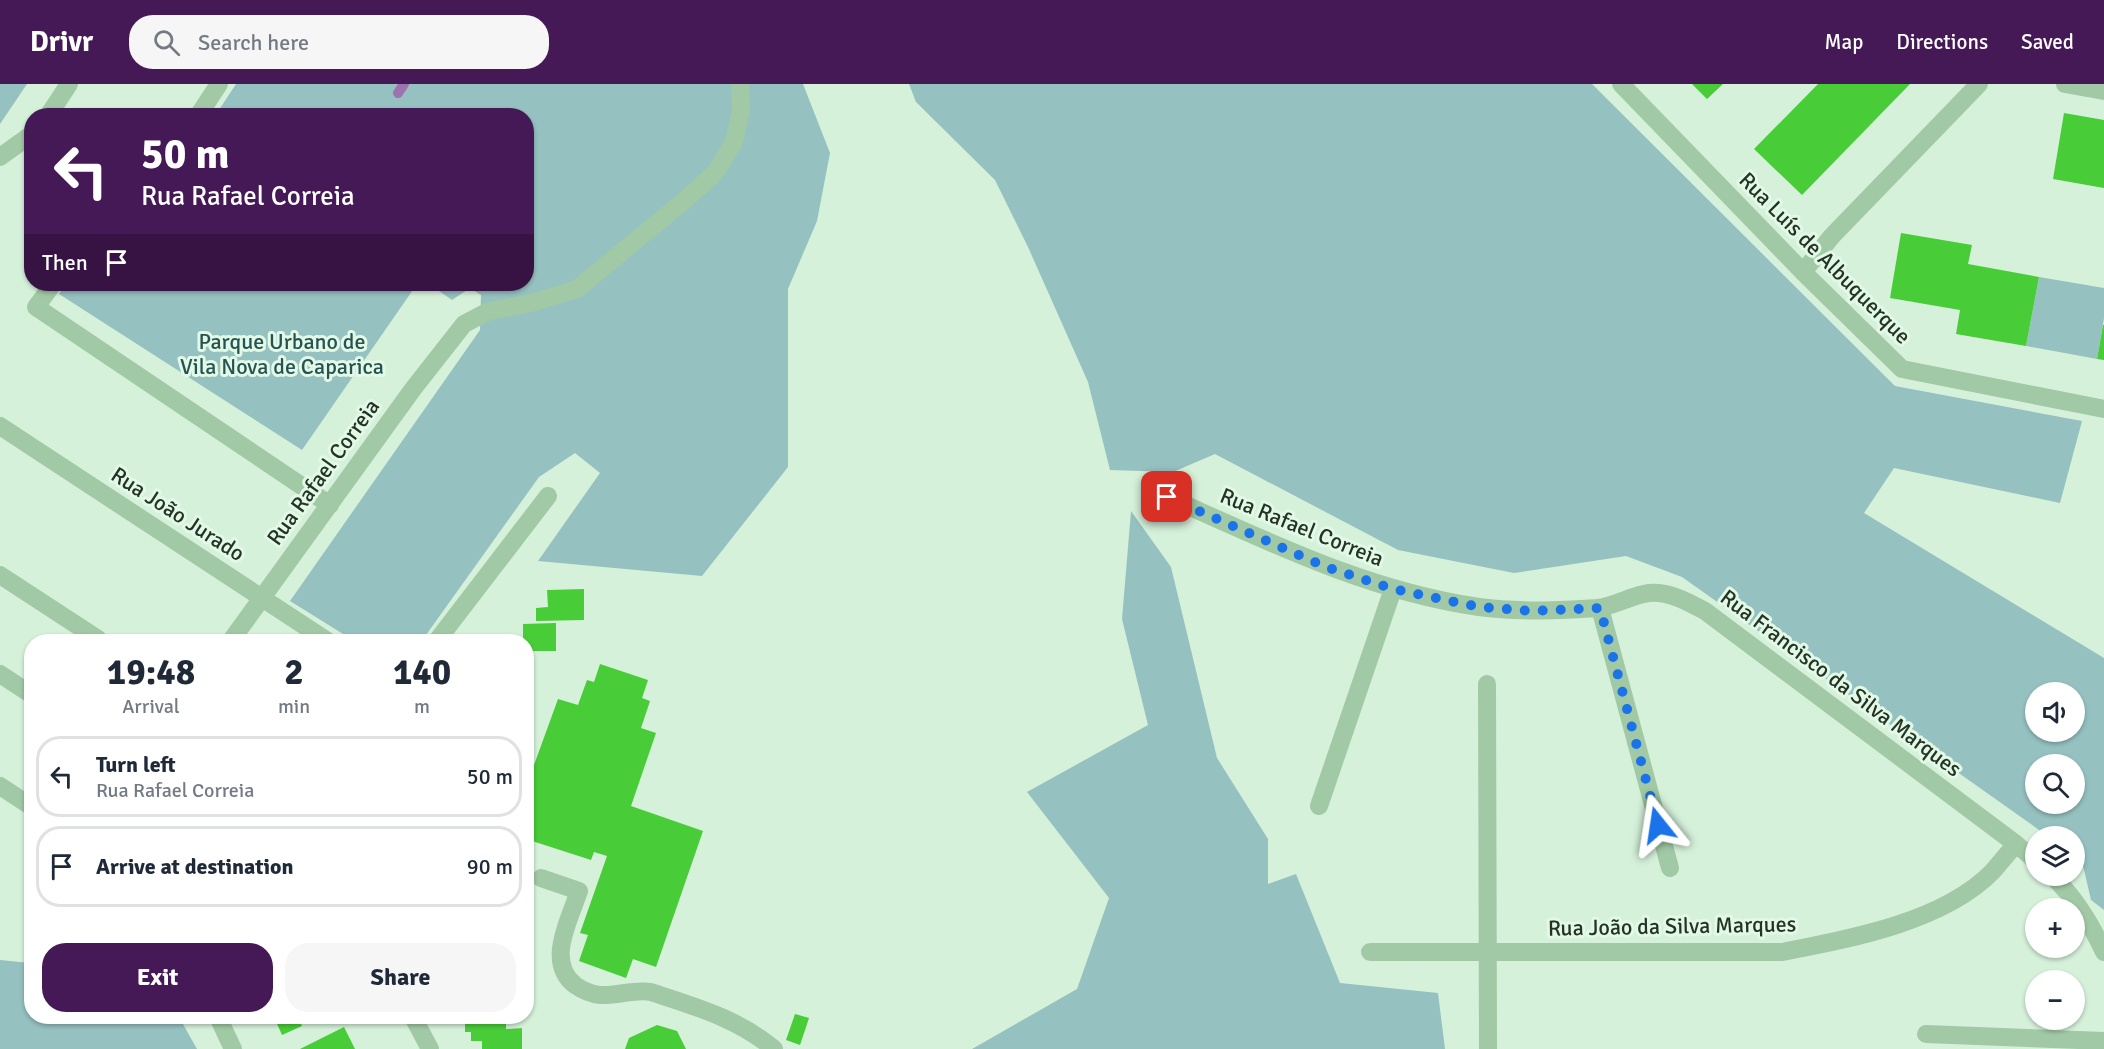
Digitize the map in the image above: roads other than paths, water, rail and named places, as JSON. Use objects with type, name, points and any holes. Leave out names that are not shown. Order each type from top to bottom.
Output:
[{"type":"street","points":[[53,108],[69,84]]},
{"type":"street","points":[[203,108],[219,84]]},
{"type":"street","name":"Rua Rafael Correia","points":[[236,634],[413,389],[464,324],[489,311],[527,304],[577,289],[609,265],[715,173],[734,142],[741,110],[740,84]]},
{"type":"street","name":"Rua Luís de Albuquerque","points":[[1621,84],[1803,272],[1902,369],[2104,409]]},
{"type":"street","points":[[1803,272],[1832,236],[1979,84]]},
{"type":"street","points":[[2065,84],[2104,91]]},
{"type":"street","points":[[0,157],[24,140]]},
{"type":"street","points":[[48,291],[36,307],[330,505]]},
{"type":"street","name":"Rua João Jurado","points":[[0,426],[317,634]]},
{"type":"street","points":[[442,634],[548,496]]},
{"type":"street","name":"Rua Rafael Correia","points":[[1167,497],[1326,567],[1393,589],[1479,607],[1532,611],[1600,608]]},
{"type":"street","points":[[0,575],[90,634]]},
{"type":"street","points":[[1319,806],[1393,589]]},
{"type":"street","name":"Rua Francisco da Silva Marques","points":[[1600,608],[1650,593],[1676,596],[1705,611],[2025,852]]},
{"type":"street","points":[[1600,608],[1670,868]]},
{"type":"street","points":[[0,674],[24,690]]},
{"type":"street","points":[[1487,684],[1488,1049]]},
{"type":"street","points":[[0,786],[24,802]]},
{"type":"street","name":"Rua João da Silva Marques","points":[[1370,952],[1782,952],[1839,941],[1924,916],[1969,891],[1991,873],[2016,844]]},
{"type":"street","points":[[542,878],[579,891],[559,958],[567,978],[577,986],[600,995],[640,990],[651,992],[731,1021],[758,1036],[774,1049]]},
{"type":"street","points":[[2063,886],[2097,936],[2104,952]]},
{"type":"street","points":[[221,1024],[233,1049]]},
{"type":"street","points":[[417,1024],[430,1049]]},
{"type":"street","points":[[1926,1034],[2104,1041]]},
{"type":"waterway","points":[[398,93],[404,84]]},
{"type":"park label","name":"Parque Urbano de Vila Nova de Caparica","points":[[282,354]]}]
